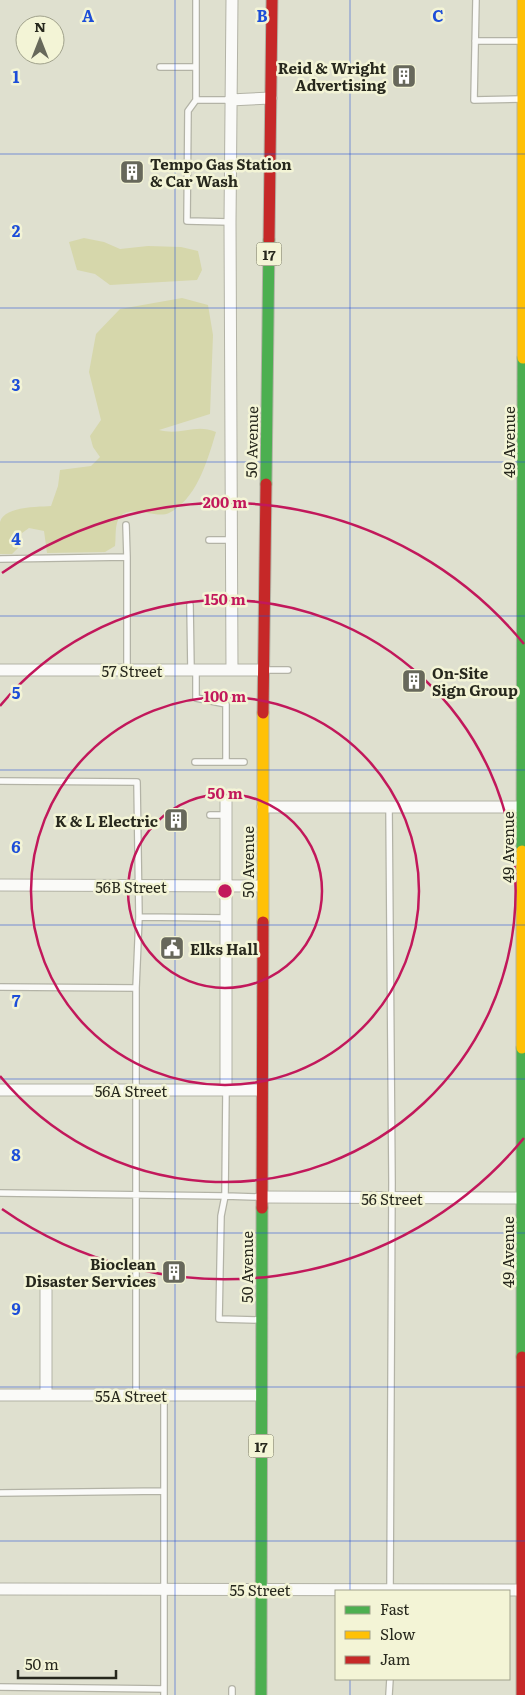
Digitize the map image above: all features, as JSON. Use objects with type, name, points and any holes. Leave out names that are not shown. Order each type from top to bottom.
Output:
[{"type":"main road","name":"50 Avenue","points":[[261,1695],[263,670],[272,0]]},
{"type":"main road","name":"49 Avenue","points":[[522,1695],[523,0]]},
{"type":"street","points":[[232,0],[230,100],[232,670]]},
{"type":"street","points":[[230,100],[271,98]]},
{"type":"street","name":"57 Street","points":[[0,670],[263,670]]},
{"type":"street","points":[[226,799],[226,1090]]},
{"type":"street","points":[[263,807],[524,807]]},
{"type":"street","name":"56B Street","points":[[0,885],[262,886]]},
{"type":"street","name":"56A Street","points":[[0,1090],[262,1090]]},
{"type":"street","name":"56 Street","points":[[261,1197],[523,1198]]},
{"type":"street","points":[[46,1290],[46,1394]]},
{"type":"street","name":"55A Street","points":[[0,1394],[261,1394]]},
{"type":"street","name":"55 Street","points":[[0,1589],[521,1590]]},
{"type":"lane","points":[[196,0],[196,100],[188,111],[186,221],[230,222]]},
{"type":"lane","points":[[476,0],[474,100],[523,99]]},
{"type":"lane","points":[[475,41],[523,42]]},
{"type":"lane","points":[[160,67],[196,66]]},
{"type":"lane","points":[[196,100],[230,100]]},
{"type":"lane","points":[[126,524],[127,669]]},
{"type":"lane","points":[[209,540],[231,540]]},
{"type":"lane","points":[[0,559],[127,557]]},
{"type":"lane","points":[[190,605],[196,698],[226,704],[226,762]]},
{"type":"lane","points":[[263,670],[288,670]]},
{"type":"lane","points":[[195,762],[244,762]]},
{"type":"lane","points":[[0,781],[137,782],[139,917],[135,1090],[136,1394]]},
{"type":"lane","points":[[389,807],[392,1198],[390,1590]]},
{"type":"lane","points":[[210,815],[226,815]]},
{"type":"lane","points":[[139,917],[226,918]]},
{"type":"lane","points":[[0,987],[136,988]]},
{"type":"lane","points":[[226,1090],[225,1196],[221,1216],[219,1320],[261,1320]]},
{"type":"lane","points":[[0,1193],[136,1193],[261,1197]]},
{"type":"lane","points":[[0,1687],[164,1692],[164,1394]]},
{"type":"lane","points":[[0,1493],[164,1491]]},
{"type":"lane","points":[[390,1680],[390,1695]]},
{"type":"green space","points":[[84,238],[104,242],[120,249],[148,246],[181,247],[198,251],[202,270],[197,280],[110,285],[95,274],[77,270],[69,242]]},
{"type":"green space","points":[[182,298],[208,305],[213,335],[210,414],[159,430],[175,432],[201,429],[216,432],[205,466],[187,498],[179,507],[169,513],[133,512],[121,516],[116,526],[115,546],[105,552],[47,553],[44,531],[29,528],[22,533],[19,547],[12,554],[0,554],[0,522],[3,517],[22,508],[51,506],[58,486],[60,470],[91,466],[100,457],[93,447],[90,436],[101,420],[89,372],[96,334],[120,309]]},
{"type":"traffic: fast","points":[[266,484],[269,240]]},
{"type":"traffic: fast","points":[[522,851],[523,358]]},
{"type":"traffic: fast","points":[[522,1048],[522,1357]]},
{"type":"traffic: fast","points":[[261,1695],[262,1208]]},
{"type":"traffic: slow","points":[[523,0],[523,358]]},
{"type":"traffic: slow","points":[[263,713],[263,922]]},
{"type":"traffic: slow","points":[[522,851],[522,1048]]},
{"type":"traffic: jam","points":[[269,240],[272,0]]},
{"type":"traffic: jam","points":[[263,713],[266,484]]},
{"type":"traffic: jam","points":[[262,1208],[263,922]]},
{"type":"traffic: jam","points":[[522,1357],[522,1695]]},
{"type":"place","name":"Reid & Wright Advertising","points":[[404,76]]},
{"type":"place","name":"Tempo Gas Station & Car Wash","points":[[132,172]]},
{"type":"place","name":"On-Site Sign Group","points":[[414,681]]},
{"type":"place","name":"K & L Electric","points":[[176,820]]},
{"type":"place","name":"Elks Hall","points":[[172,948]]},
{"type":"place","name":"Bioclean Disaster Services","points":[[174,1272]]}]
